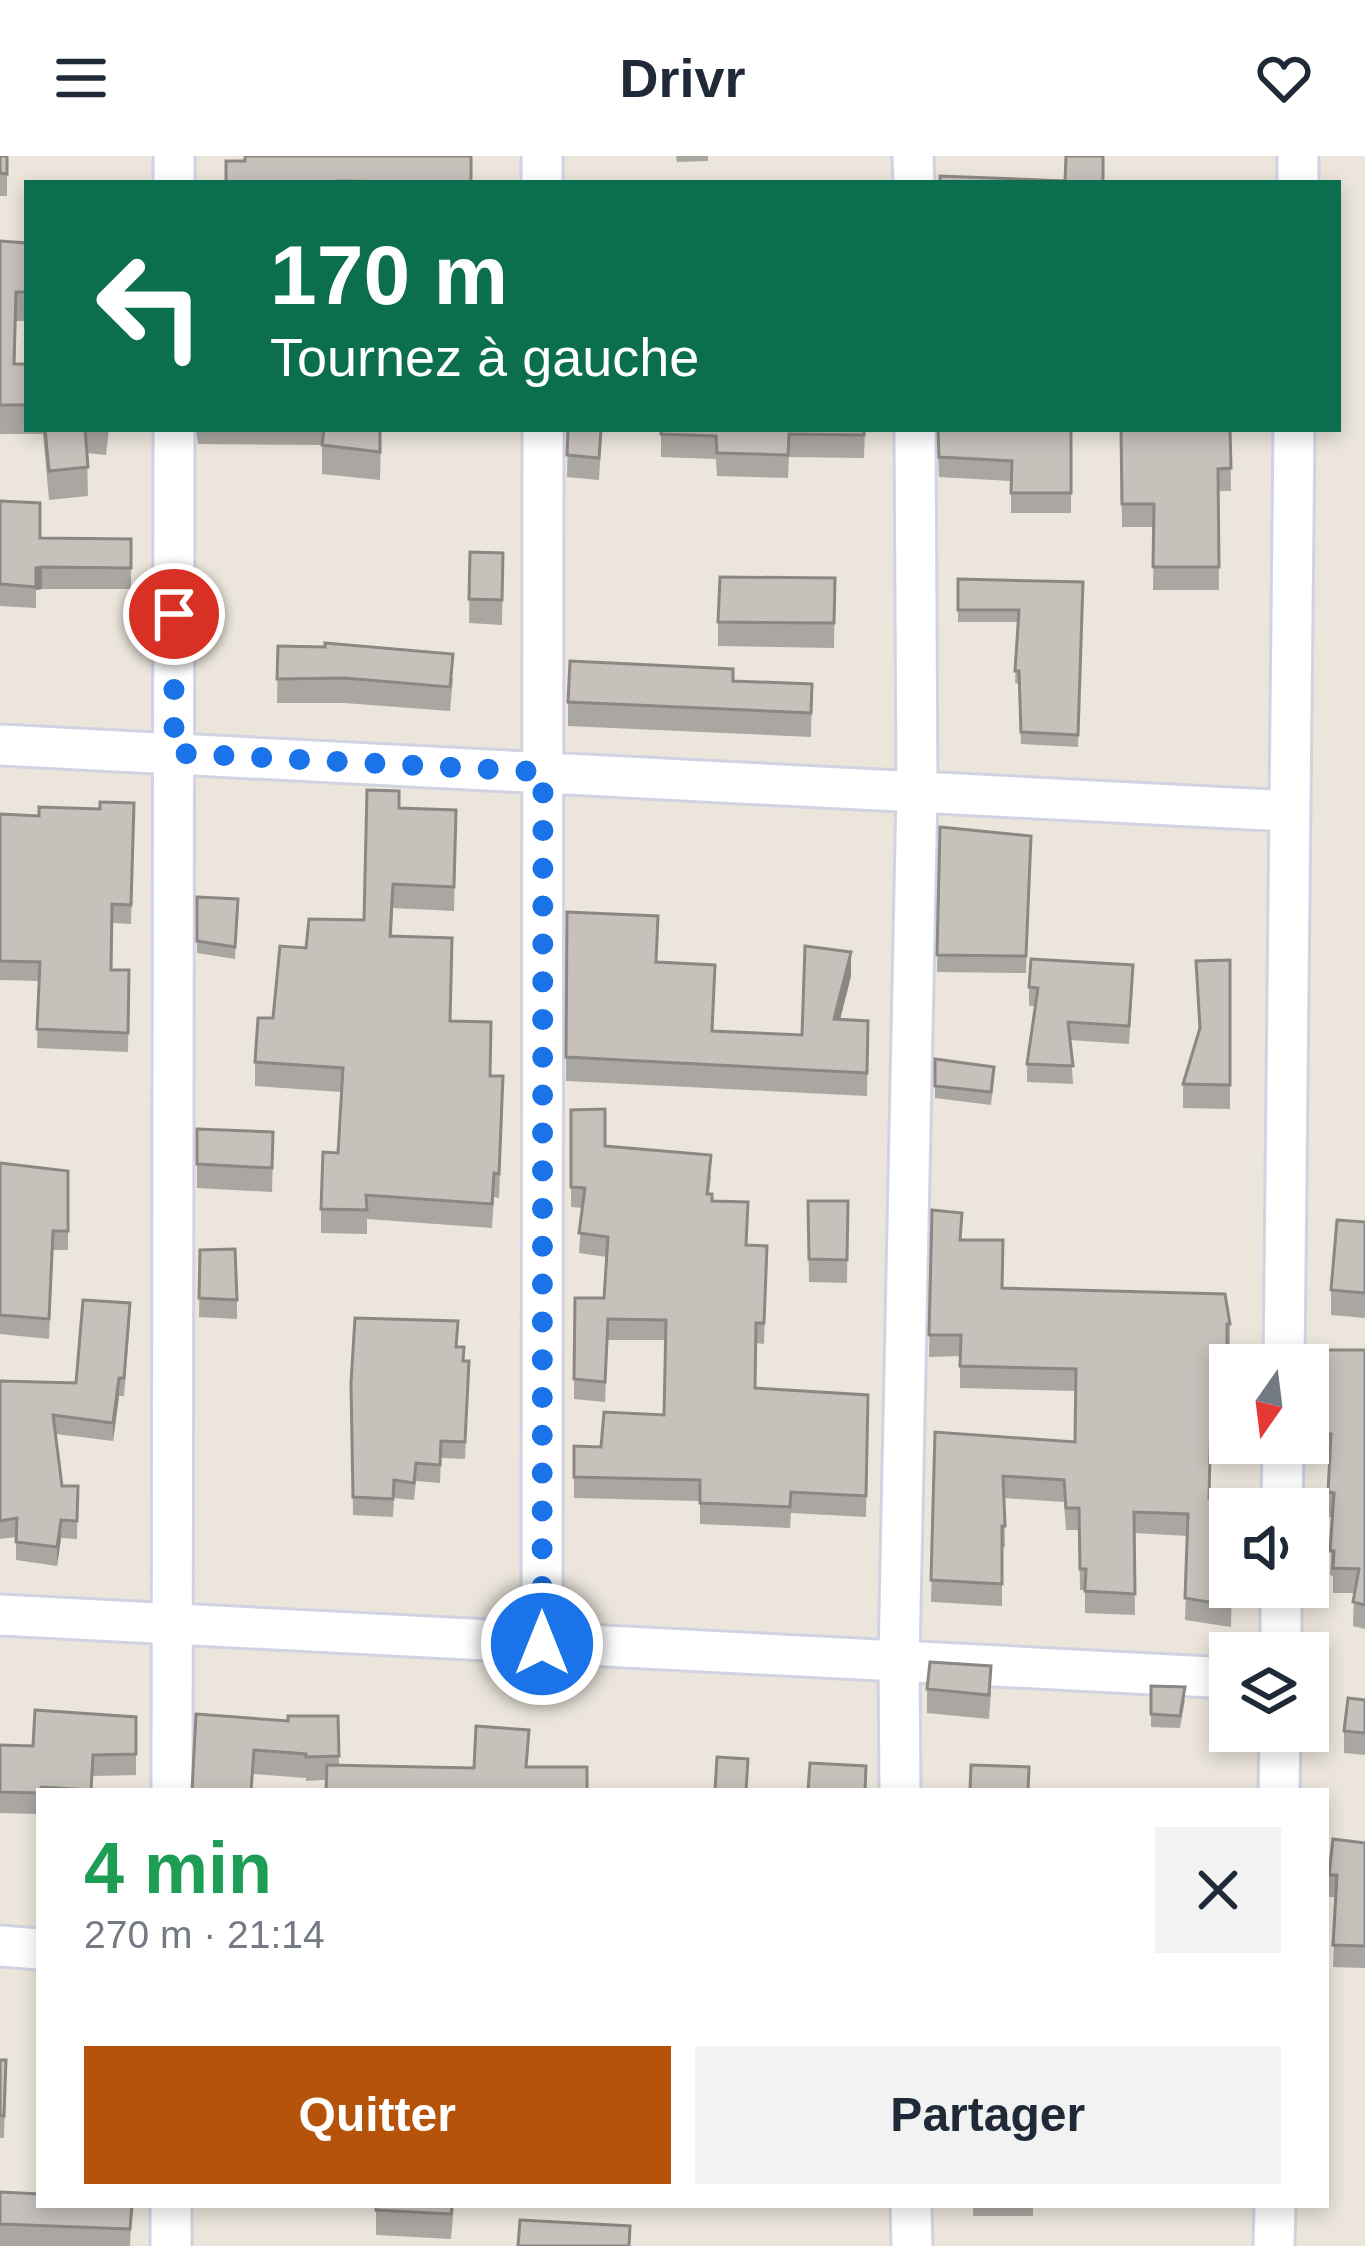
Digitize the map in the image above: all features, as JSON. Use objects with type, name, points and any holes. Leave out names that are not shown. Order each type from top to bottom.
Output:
[{"type":"street","points":[[172,1788],[174,432]]},
{"type":"street","points":[[542,1644],[543,432]]},
{"type":"street","points":[[900,1788],[917,792],[915,432]]},
{"type":"street","points":[[1283,1344],[1294,432]]},
{"type":"street","points":[[0,745],[1289,812]]},
{"type":"street","points":[[0,1616],[1209,1677]]},
{"type":"street","points":[[1279,1788],[1280,1752]]},
{"type":"street","points":[[0,1946],[36,1949]]},
{"type":"street","points":[[171,2208],[171,2246]]},
{"type":"street","points":[[911,2208],[912,2246]]},
{"type":"street","points":[[1274,2246],[1275,2208]]},
{"type":"building","points":[[0,156],[7,156],[7,174],[0,173]]},
{"type":"building","points":[[245,156],[471,156],[471,180],[226,180],[226,161],[245,161]]},
{"type":"building","points":[[1066,156],[1103,156],[1103,180],[1065,180]]},
{"type":"building","points":[[940,176],[1040,180],[940,180]]},
{"type":"building","points":[[0,241],[24,243],[24,292],[16,292],[14,364],[24,364],[24,405],[0,405]]},
{"type":"building","points":[[45,432],[85,432],[88,467],[49,471]]},
{"type":"building","points":[[324,432],[380,432],[380,452],[322,445]]},
{"type":"building","points":[[568,432],[601,432],[599,458],[567,455]]},
{"type":"building","points":[[864,432],[789,434],[788,455],[717,453],[716,436],[661,434]]},
{"type":"building","points":[[938,432],[1071,432],[1071,493],[1011,493],[1012,461],[939,457]]},
{"type":"building","points":[[1121,432],[1230,432],[1231,468],[1218,469],[1219,567],[1153,567],[1154,504],[1122,504]]},
{"type":"building","points":[[0,501],[40,503],[40,538],[131,539],[131,568],[42,567],[36,568],[36,587],[0,584]]},
{"type":"building","points":[[470,552],[503,553],[502,600],[469,599]]},
{"type":"building","points":[[720,577],[835,578],[834,623],[718,622]]},
{"type":"building","points":[[958,579],[1083,582],[1078,735],[1021,732],[1019,671],[1015,671],[1019,610],[958,610]]},
{"type":"building","points":[[325,643],[453,654],[450,687],[344,678],[277,679],[278,646],[325,647]]},
{"type":"building","points":[[570,661],[733,669],[733,681],[812,684],[811,713],[568,702]]},
{"type":"building","points":[[367,790],[399,791],[399,808],[456,810],[454,887],[393,884],[390,936],[452,938],[450,1021],[491,1022],[490,1076],[503,1076],[499,1174],[494,1173],[492,1204],[366,1195],[367,1210],[321,1209],[323,1152],[338,1153],[343,1068],[255,1062],[258,1018],[273,1018],[280,946],[306,948],[309,919],[364,920]]},
{"type":"building","points":[[100,802],[134,803],[131,905],[112,904],[111,970],[129,970],[128,1033],[37,1029],[40,962],[0,961],[0,814],[39,816],[39,807],[100,809]]},
{"type":"building","points":[[940,827],[1031,836],[1026,956],[937,955]]},
{"type":"building","points":[[197,897],[238,899],[235,947],[197,941]]},
{"type":"building","points":[[567,912],[658,916],[656,962],[715,965],[712,1031],[802,1035],[805,946],[851,952],[834,1019],[868,1021],[867,1073],[566,1057]]},
{"type":"building","points":[[1031,959],[1133,965],[1129,1026],[1068,1022],[1073,1066],[1027,1064],[1038,988],[1029,987]]},
{"type":"building","points":[[1230,960],[1230,1085],[1183,1084],[1200,1028],[1196,961]]},
{"type":"building","points":[[935,1059],[994,1067],[991,1092],[935,1086]]},
{"type":"building","points":[[605,1109],[605,1146],[711,1155],[707,1194],[712,1194],[712,1201],[748,1202],[746,1245],[767,1246],[764,1323],[756,1323],[755,1388],[868,1395],[866,1496],[791,1492],[790,1507],[700,1503],[700,1480],[574,1477],[574,1446],[601,1447],[604,1412],[664,1415],[666,1320],[608,1319],[605,1382],[574,1379],[575,1298],[604,1298],[608,1237],[579,1233],[585,1188],[571,1187],[571,1110]]},
{"type":"building","points":[[197,1129],[273,1132],[272,1168],[197,1164]]},
{"type":"building","points":[[0,1163],[68,1171],[68,1231],[53,1231],[49,1319],[0,1315]]},
{"type":"building","points":[[808,1201],[848,1201],[847,1260],[809,1259]]},
{"type":"building","points":[[932,1210],[962,1213],[960,1240],[1003,1240],[1002,1288],[1225,1294],[1230,1324],[1227,1344],[1209,1344],[1209,1602],[1185,1598],[1188,1514],[1134,1512],[1135,1594],[1085,1591],[1079,1508],[1066,1508],[1064,1480],[1003,1476],[1002,1584],[931,1580],[935,1432],[1075,1442],[1076,1369],[960,1366],[961,1335],[929,1335]]},
{"type":"building","points":[[1337,1220],[1365,1222],[1365,1293],[1331,1290]]},
{"type":"building","points":[[235,1249],[237,1300],[199,1298],[200,1250]]},
{"type":"building","points":[[83,1300],[130,1303],[124,1378],[119,1378],[113,1423],[53,1415],[62,1486],[78,1486],[77,1521],[61,1520],[57,1547],[16,1542],[17,1518],[0,1521],[0,1381],[76,1383]]},
{"type":"building","points":[[355,1318],[458,1321],[456,1347],[464,1347],[463,1361],[469,1361],[465,1442],[441,1441],[440,1465],[416,1463],[414,1483],[394,1480],[393,1499],[353,1497]]},
{"type":"building","points":[[1329,1350],[1365,1350],[1365,1605],[1353,1602],[1359,1569],[1333,1568]]},
{"type":"building","points":[[930,1662],[991,1666],[989,1695],[927,1689]]},
{"type":"building","points":[[1151,1686],[1185,1687],[1180,1716],[1151,1714]]},
{"type":"building","points":[[1348,1698],[1365,1700],[1365,1733],[1344,1731]]},
{"type":"building","points":[[35,1710],[136,1717],[136,1754],[93,1755],[91,1788],[0,1792],[0,1745],[33,1746]]},
{"type":"building","points":[[196,1714],[288,1721],[288,1716],[338,1716],[339,1756],[254,1750],[251,1788],[192,1788]]},
{"type":"building","points":[[476,1726],[529,1730],[526,1767],[587,1767],[587,1788],[326,1788],[327,1765],[474,1768]]},
{"type":"building","points":[[717,1757],[748,1759],[746,1788],[715,1788]]},
{"type":"building","points":[[810,1763],[866,1766],[865,1788],[808,1788]]},
{"type":"building","points":[[971,1765],[1029,1767],[1028,1788],[970,1788]]},
{"type":"building","points":[[1333,1839],[1365,1843],[1365,1946],[1333,1945],[1337,1875],[1329,1875]]},
{"type":"building","points":[[0,2060],[6,2060],[4,2116],[0,2115]]},
{"type":"building","points":[[0,2192],[36,2194],[36,2208],[132,2208],[130,2229],[0,2224]]},
{"type":"building","points":[[376,2208],[452,2208],[451,2214]]},
{"type":"building","points":[[520,2220],[630,2226],[629,2246],[518,2246]]},
{"type":"route","points":[[174,614],[174,753],[543,772],[542,1644]]}]
